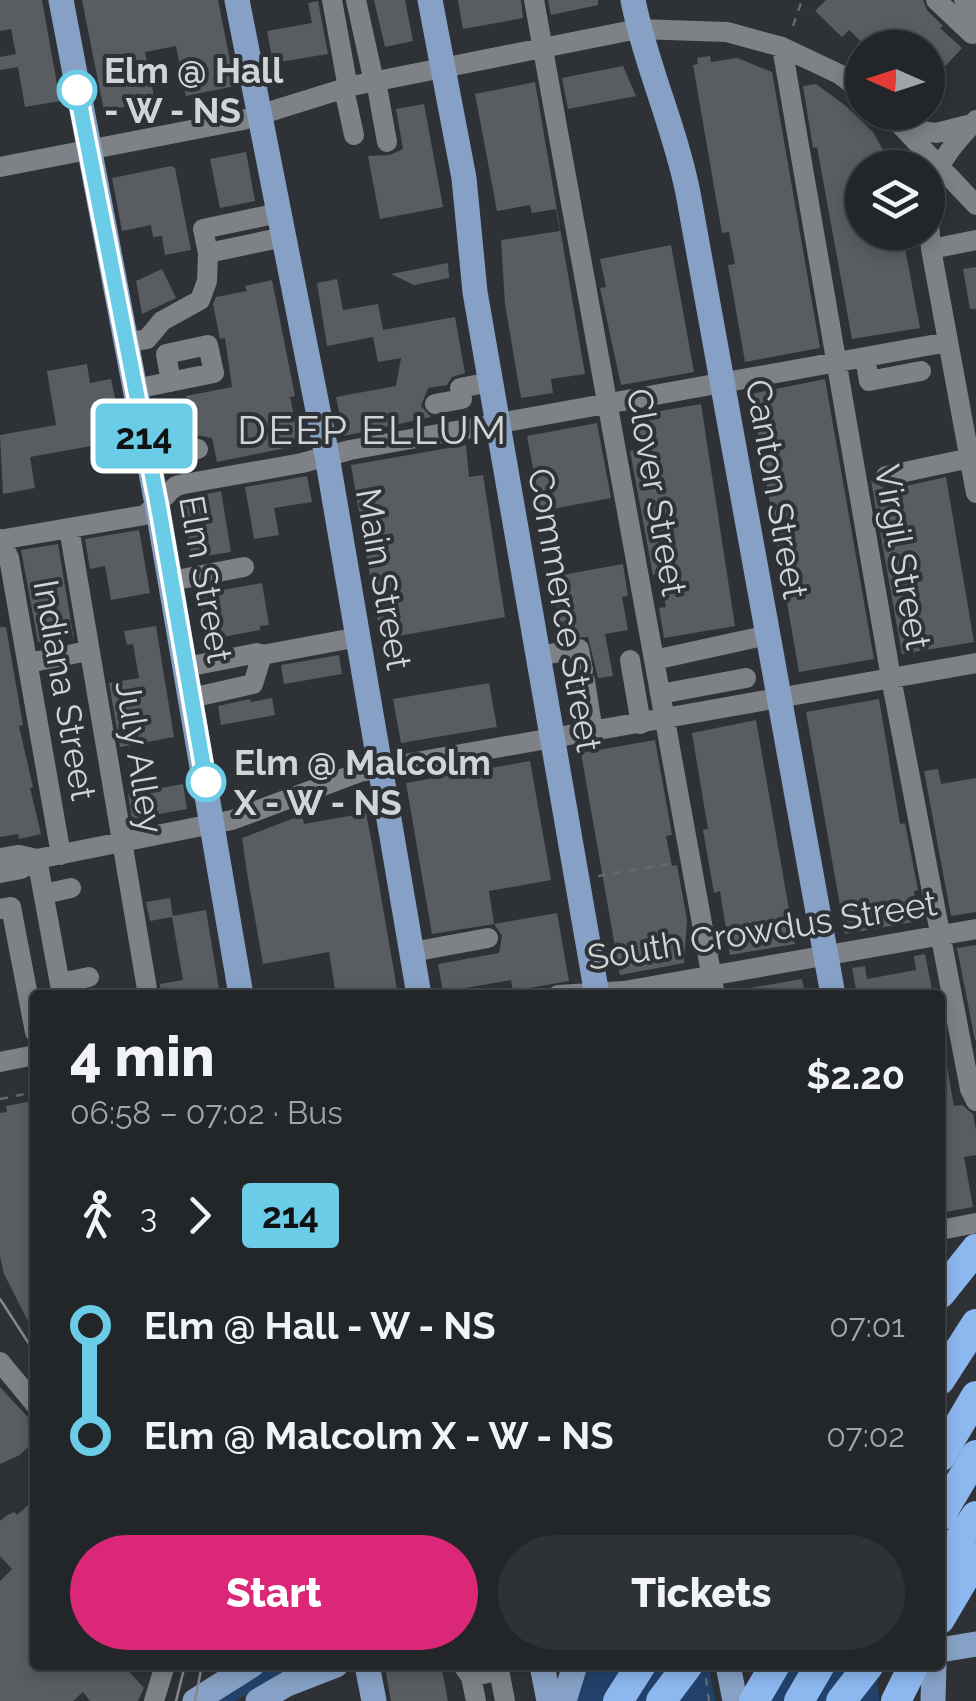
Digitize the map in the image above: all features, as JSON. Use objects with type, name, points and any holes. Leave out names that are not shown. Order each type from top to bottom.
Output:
[{"type":"highway","points":[[945,1288],[976,1249]]},
{"type":"highway","points":[[945,1350],[976,1323]]},
{"type":"highway","points":[[945,1372],[976,1323]]},
{"type":"highway","points":[[945,1448],[976,1396]]},
{"type":"highway","points":[[945,1508],[976,1455]]},
{"type":"highway","points":[[945,1560],[976,1516]]},
{"type":"highway","points":[[945,1611],[976,1558]]},
{"type":"highway","points":[[618,1701],[638,1670]]},
{"type":"highway","points":[[661,1701],[706,1670]]},
{"type":"highway","points":[[754,1701],[772,1670]]},
{"type":"highway","points":[[799,1701],[817,1670]]},
{"type":"highway","points":[[840,1701],[854,1670]]},
{"type":"highway","points":[[840,1701],[865,1670]]},
{"type":"highway","points":[[895,1701],[911,1670]]},
{"type":"main road","name":"Elm Street","points":[[61,0],[158,504],[240,990]]},
{"type":"main road","name":"Main Street","points":[[238,0],[328,456],[418,990]]},
{"type":"main road","name":"Commerce Street","points":[[430,0],[464,178],[490,382],[595,990]]},
{"type":"main road","name":"Canton Street","points":[[632,0],[680,155],[832,990]]},
{"type":"main road","points":[[945,1501],[976,1541]]},
{"type":"main road","points":[[945,1544],[976,1541]]},
{"type":"main road","points":[[945,1649],[976,1644]]},
{"type":"main road","points":[[195,1701],[244,1670]]},
{"type":"main road","points":[[258,1701],[286,1684],[323,1670]]},
{"type":"main road","points":[[368,1670],[374,1701]]},
{"type":"main road","points":[[543,1670],[549,1701]]},
{"type":"main road","points":[[564,1701],[573,1670]]},
{"type":"main road","points":[[708,1670],[735,1701]]},
{"type":"main road","points":[[894,1670],[895,1701]]},
{"type":"main road","points":[[933,1701],[934,1670]]},
{"type":"street","points":[[332,0],[354,135]]},
{"type":"street","points":[[356,0],[387,142]]},
{"type":"street","name":"Clover Street","points":[[534,0],[714,986]]},
{"type":"street","points":[[936,0],[972,34],[976,30]]},
{"type":"street","points":[[964,0],[976,12]]},
{"type":"street","points":[[0,166],[259,116],[346,88],[638,28],[716,31],[782,46],[845,80]]},
{"type":"street","name":"Virgil Street","points":[[782,46],[891,678],[968,1078],[976,1101]]},
{"type":"street","points":[[925,130],[945,132],[975,121]]},
{"type":"street","points":[[945,158],[975,121]]},
{"type":"street","points":[[907,130],[925,150]]},
{"type":"street","points":[[945,171],[973,197]]},
{"type":"street","points":[[126,343],[147,339],[162,321],[200,300],[208,252],[281,225]]},
{"type":"street","points":[[945,246],[976,240]]},
{"type":"street","points":[[931,250],[976,494]]},
{"type":"street","points":[[0,540],[145,515],[176,486],[184,484],[608,402],[948,342]]},
{"type":"street","points":[[865,357],[869,381],[918,372],[910,349]]},
{"type":"street","points":[[135,389],[171,382]]},
{"type":"street","points":[[435,404],[462,398],[460,388],[490,382]]},
{"type":"street","points":[[149,458],[198,449]]},
{"type":"street","points":[[886,476],[970,458]]},
{"type":"street","name":"July Alley","points":[[69,528],[147,990]]},
{"type":"street","name":"Indiana Street","points":[[0,540],[8,550],[28,663],[44,811],[68,854],[75,883],[44,894]]},
{"type":"street","points":[[171,581],[244,567]]},
{"type":"street","points":[[654,660],[768,635]]},
{"type":"street","points":[[186,667],[358,636]]},
{"type":"street","points":[[537,656],[579,649],[593,732]]},
{"type":"street","points":[[28,663],[83,652]]},
{"type":"street","points":[[191,698],[253,684],[262,656]]},
{"type":"street","points":[[630,660],[641,724]]},
{"type":"street","points":[[0,858],[19,855],[37,859],[213,824],[360,772],[976,663]]},
{"type":"street","points":[[660,694],[746,678]]},
{"type":"street","points":[[724,682],[729,708]]},
{"type":"street","points":[[0,873],[21,869],[37,859]]},
{"type":"street","points":[[37,859],[61,989],[89,977]]},
{"type":"street","points":[[0,909],[11,907],[30,1006]]},
{"type":"street","name":"South Crowdus Street","points":[[642,990],[714,986],[825,956],[976,929]]},
{"type":"street","points":[[412,952],[488,938]]},
{"type":"street","points":[[118,964],[142,959]]},
{"type":"street","points":[[0,1062],[30,1056]]},
{"type":"street","points":[[945,1229],[976,1223]]},
{"type":"street","points":[[0,1362],[30,1398]]},
{"type":"street","points":[[154,1701],[163,1670]]},
{"type":"street","points":[[476,1701],[467,1671],[499,1670],[504,1701]]},
{"type":"path","points":[[793,26],[802,0]]},
{"type":"path","points":[[598,876],[690,860]]},
{"type":"path","points":[[0,1098],[30,1093]]},
{"type":"path","points":[[707,1670],[710,1701]]},
{"type":"shaded area","points":[[263,1670],[288,1670],[235,1701],[210,1701]]},
{"type":"shaded area","points":[[568,1670],[710,1670],[715,1701],[574,1701]]},
{"type":"shaded area","points":[[754,1670],[876,1670],[879,1701],[759,1701]]},
{"type":"building","points":[[0,0],[42,0],[60,101],[25,107],[18,67],[0,70],[0,57],[16,54],[11,29],[0,31]]},
{"type":"building","points":[[82,0],[218,0],[235,86],[186,96],[176,46],[145,52],[155,101],[104,111]]},
{"type":"building","points":[[374,0],[405,0],[413,41],[385,47]]},
{"type":"building","points":[[458,0],[521,0],[523,18],[463,29]]},
{"type":"building","points":[[548,0],[598,0],[598,5],[551,15]]},
{"type":"building","points":[[826,0],[923,0],[943,26],[942,30],[845,30],[842,37],[815,11]]},
{"type":"building","points":[[318,1],[328,54],[273,63],[267,31],[312,23],[308,3]]},
{"type":"building","points":[[945,33],[962,48],[945,67]]},
{"type":"building","points":[[710,56],[711,62],[737,58],[772,72],[820,348],[745,362],[728,265],[735,264],[729,232],[722,233],[693,65],[698,64],[697,58]]},
{"type":"building","points":[[623,66],[636,96],[568,109],[562,78]]},
{"type":"building","points":[[535,82],[585,374],[551,379],[553,393],[521,398],[505,304],[501,240],[560,231],[556,209],[532,213],[530,205],[497,211],[475,94]]},
{"type":"building","points":[[816,84],[845,105],[845,130],[871,130],[883,150],[845,150],[845,250],[905,250],[920,328],[852,339],[803,86]]},
{"type":"building","points":[[424,104],[443,207],[380,219],[368,156],[390,155],[403,149],[396,109]]},
{"type":"building","points":[[246,152],[255,201],[220,208],[210,159]]},
{"type":"building","points":[[175,168],[191,250],[165,255],[162,236],[153,237],[151,225],[122,231],[112,178]]},
{"type":"building","points":[[671,245],[694,372],[621,385],[600,288],[606,287],[600,259]]},
{"type":"building","points":[[448,263],[449,278],[414,285],[391,274]]},
{"type":"building","points":[[976,267],[976,309],[970,309],[963,269]]},
{"type":"building","points":[[162,269],[176,298],[142,314],[136,281]]},
{"type":"building","points":[[337,279],[343,310],[378,304],[383,330],[455,317],[465,373],[452,377],[447,385],[428,388],[421,406],[431,417],[344,436],[336,397],[396,386],[401,358],[378,362],[373,337],[327,346],[317,283]]},
{"type":"building","points":[[272,280],[295,396],[290,397],[300,445],[217,462],[212,438],[196,435],[175,440],[173,432],[168,433],[164,414],[189,409],[186,396],[232,387],[225,338],[220,339],[213,304],[216,297],[247,291],[245,286]]},
{"type":"building","points":[[87,364],[90,383],[111,379],[124,440],[30,457],[35,488],[3,494],[0,435],[56,425],[47,371]]},
{"type":"building","points":[[825,379],[874,659],[799,672],[751,394]]},
{"type":"building","points":[[701,404],[735,626],[664,638],[659,608],[666,607],[660,574],[653,575],[630,451],[640,449],[637,415]]},
{"type":"building","points":[[597,423],[611,498],[541,511],[527,436]]},
{"type":"building","points":[[466,445],[469,477],[483,475],[505,617],[381,639],[351,465]]},
{"type":"building","points":[[307,476],[312,502],[274,508],[279,535],[254,539],[245,487]]},
{"type":"building","points":[[946,477],[974,642],[902,654],[871,481],[888,490]]},
{"type":"building","points":[[221,491],[231,552],[192,558],[182,499]]},
{"type":"building","points":[[139,530],[150,593],[111,600],[105,566],[90,569],[85,539]]},
{"type":"building","points":[[58,544],[74,640],[70,628],[48,632],[49,639],[38,642],[21,550]]},
{"type":"building","points":[[623,564],[628,596],[622,597],[628,630],[605,634],[613,676],[598,678],[588,637],[562,638],[551,577]]},
{"type":"building","points":[[262,583],[269,625],[206,640],[199,594]]},
{"type":"building","points":[[156,626],[174,737],[120,747],[109,683],[139,678],[133,644],[127,645],[124,631]]},
{"type":"building","points":[[0,627],[6,627],[23,725],[19,726],[41,834],[19,839],[18,834],[0,837]]},
{"type":"building","points":[[339,655],[342,674],[284,684],[281,665]]},
{"type":"building","points":[[489,683],[497,727],[401,743],[393,699]]},
{"type":"building","points":[[272,698],[275,715],[221,725],[218,706]]},
{"type":"building","points":[[879,699],[900,824],[905,823],[918,890],[914,891],[919,921],[845,934],[806,712]]},
{"type":"building","points":[[756,720],[795,944],[730,955],[720,891],[714,893],[703,830],[708,829],[692,733]]},
{"type":"building","points":[[655,740],[672,835],[666,836],[672,866],[677,865],[687,920],[684,963],[620,975],[581,753]]},
{"type":"building","points":[[530,761],[551,880],[489,891],[494,924],[432,934],[406,783]]},
{"type":"building","points":[[938,769],[941,784],[976,778],[976,912],[951,916],[924,771]]},
{"type":"building","points":[[183,784],[187,809],[132,819],[128,794]]},
{"type":"building","points":[[366,813],[397,990],[335,990],[329,952],[263,964],[242,838],[302,815],[304,824]]},
{"type":"building","points":[[170,898],[173,916],[206,910],[219,990],[161,990],[160,984],[183,980],[172,917],[150,921],[146,902]]},
{"type":"building","points":[[557,913],[569,981],[519,990],[513,990],[511,980],[443,990],[438,964],[499,953],[502,936],[494,924]]},
{"type":"building","points":[[976,945],[976,1040],[975,1040],[957,948]]},
{"type":"building","points":[[925,954],[932,990],[856,990],[852,968],[865,966],[867,979],[916,970],[914,956]]},
{"type":"building","points":[[802,979],[804,990],[744,990]]},
{"type":"building","points":[[945,1062],[954,1106],[962,1105],[973,1114],[976,1155],[964,1157],[973,1207],[945,1212]]},
{"type":"building","points":[[30,1102],[30,1325],[4,1274],[0,1256],[0,1113],[7,1112],[6,1106]]},
{"type":"building","points":[[0,1387],[30,1420],[30,1445],[20,1455],[0,1464]]},
{"type":"building","points":[[30,1503],[30,1670],[128,1670],[144,1688],[138,1701],[90,1701],[83,1692],[73,1701],[0,1701],[0,1581],[12,1569],[0,1556],[0,1521],[14,1512],[17,1515]]},
{"type":"building","points":[[385,1670],[442,1670],[448,1701],[391,1701]]},
{"type":"tram line","points":[[0,1299],[30,1345]]},
{"type":"tram line","points":[[176,1701],[184,1670]]},
{"type":"tram line","points":[[195,1701],[201,1670]]},
{"type":"bus line","name":"214","points":[[77,90],[158,504],[206,782]]},
{"type":"place","name":"Elm @ Hall - W - NS","points":[[77,90]]},
{"type":"place","name":"Elm @ Malcolm X - W - NS","points":[[206,782]]},
{"type":"district","name":"DEEP ELLUM","points":[[373,429]]}]
